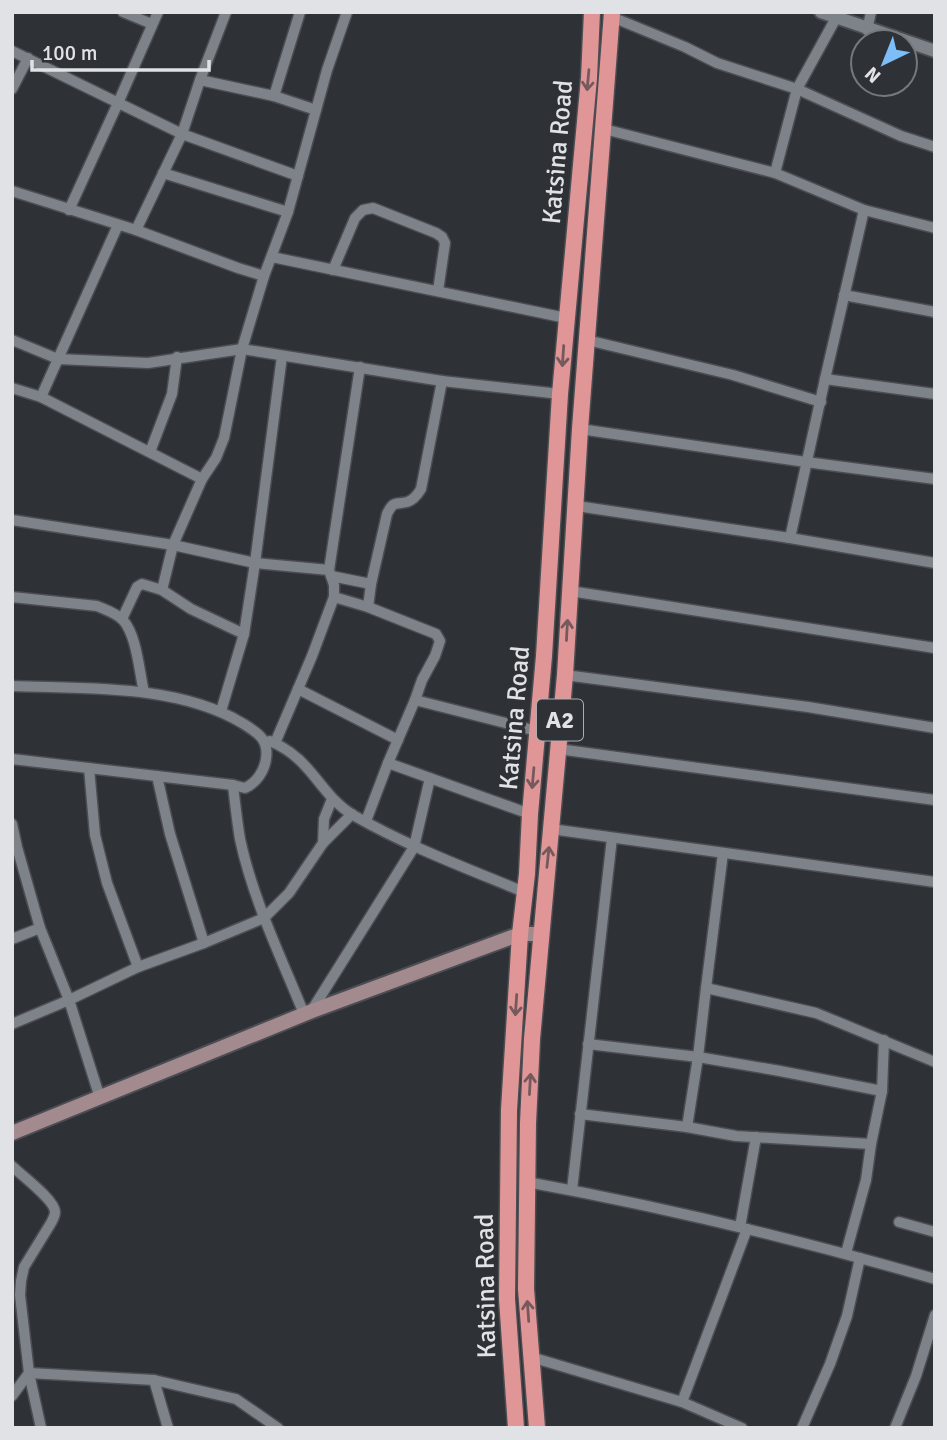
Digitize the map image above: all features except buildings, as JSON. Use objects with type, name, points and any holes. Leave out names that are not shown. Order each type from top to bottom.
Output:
[{"type":"highway","name":"Katsina Road","points":[[516,1428],[507,1299],[509,1110],[520,934],[544,656],[560,394],[589,78],[592,12]]},
{"type":"highway","name":"A2","points":[[537,1428],[526,1289],[532,1039],[565,675],[580,429],[612,15]]},
{"type":"main road","points":[[12,1133],[308,1012],[520,934],[541,934]]},
{"type":"street","points":[[123,12],[152,24]]},
{"type":"street","points":[[69,210],[158,12]]},
{"type":"street","points":[[136,230],[181,134],[226,12]]},
{"type":"street","points":[[274,96],[300,12]]},
{"type":"street","points":[[162,590],[173,545],[202,479],[216,458],[223,438],[242,349],[264,276],[288,212],[347,12]]},
{"type":"street","points":[[821,12],[862,28]]},
{"type":"street","points":[[612,15],[717,63],[797,89],[901,136],[935,147]]},
{"type":"street","points":[[775,173],[797,89],[836,18]]},
{"type":"street","points":[[12,51],[181,134],[298,176]]},
{"type":"street","points":[[12,89],[29,58]]},
{"type":"street","points":[[200,80],[274,96],[316,110]]},
{"type":"street","points":[[604,129],[775,173],[864,210],[935,228]]},
{"type":"street","points":[[163,173],[288,212]]},
{"type":"street","points":[[12,191],[136,230],[264,276]]},
{"type":"street","points":[[332,270],[355,218],[363,210],[373,208],[442,237],[445,243],[438,291]]},
{"type":"street","points":[[790,538],[864,210]]},
{"type":"street","points":[[41,397],[118,225]]},
{"type":"street","points":[[272,257],[566,318]]},
{"type":"street","points":[[844,295],[935,312]]},
{"type":"street","points":[[12,340],[58,359],[148,363],[242,349],[442,381],[560,394]]},
{"type":"street","points":[[587,340],[733,375],[821,402]]},
{"type":"street","points":[[220,711],[244,634],[256,564],[282,356]]},
{"type":"street","points":[[150,452],[172,394],[177,358]]},
{"type":"street","points":[[275,743],[334,597],[330,573],[360,367]]},
{"type":"street","points":[[825,379],[935,394]]},
{"type":"street","points":[[368,607],[371,584],[391,505],[408,501],[421,489],[442,381]]},
{"type":"street","points":[[12,388],[41,397],[202,479]]},
{"type":"street","points":[[580,429],[935,479]]},
{"type":"street","points":[[576,506],[935,563]]},
{"type":"street","points":[[12,520],[173,545],[256,564],[330,573],[371,584]]},
{"type":"street","points":[[122,619],[137,587],[142,584],[162,590],[191,609],[244,634]]},
{"type":"street","points":[[570,591],[935,648]]},
{"type":"street","points":[[12,597],[97,606],[122,619],[133,640],[144,692]]},
{"type":"street","points":[[334,597],[368,607],[436,634],[440,641],[366,821]]},
{"type":"street","points":[[565,675],[808,707],[935,727]]},
{"type":"street","points":[[12,686],[144,692],[187,700],[220,711],[291,753],[332,799],[352,814],[414,847],[524,892]]},
{"type":"street","points":[[298,690],[398,740]]},
{"type":"street","points":[[415,700],[537,731]]},
{"type":"street","points":[[12,759],[233,785],[245,789],[259,778],[265,763],[267,746],[262,737]]},
{"type":"street","points":[[558,749],[935,800]]},
{"type":"street","points":[[388,763],[530,814]]},
{"type":"street","points":[[89,768],[94,835],[107,883],[138,967]]},
{"type":"street","points":[[157,776],[170,834],[204,943]]},
{"type":"street","points":[[308,1012],[414,847],[430,778]]},
{"type":"street","points":[[233,785],[240,838],[248,870],[264,918],[308,1012]]},
{"type":"street","points":[[323,843],[324,819],[332,799]]},
{"type":"street","points":[[12,1024],[138,967],[264,918],[289,894],[323,843],[352,814]]},
{"type":"street","points":[[12,824],[15,848],[40,928],[69,1000],[100,1098]]},
{"type":"street","points":[[551,829],[935,882]]},
{"type":"street","points":[[572,1190],[612,838]]},
{"type":"street","points":[[687,1127],[723,853]]},
{"type":"street","points":[[12,939],[40,928]]},
{"type":"street","points":[[706,988],[816,1013],[935,1062]]},
{"type":"street","points":[[846,1253],[866,1180],[882,1091],[884,1040]]},
{"type":"street","points":[[588,1044],[698,1057],[882,1091]]},
{"type":"street","points":[[580,1114],[736,1136],[871,1144]]},
{"type":"street","points":[[682,1402],[743,1228],[756,1137]]},
{"type":"street","points":[[12,1166],[49,1200],[55,1210],[55,1215],[24,1266],[20,1295],[29,1373],[41,1428]]},
{"type":"street","points":[[527,1182],[743,1228],[846,1253],[935,1279]]},
{"type":"street","points":[[899,1222],[935,1232]]},
{"type":"street","points":[[802,1428],[848,1316],[860,1258]]},
{"type":"street","points":[[895,1428],[934,1320]]},
{"type":"street","points":[[530,1357],[682,1402],[742,1428]]},
{"type":"street","points":[[29,1373],[154,1380],[236,1399],[278,1428]]},
{"type":"street","points":[[12,1396],[29,1373]]},
{"type":"street","points":[[154,1380],[168,1428]]}]
